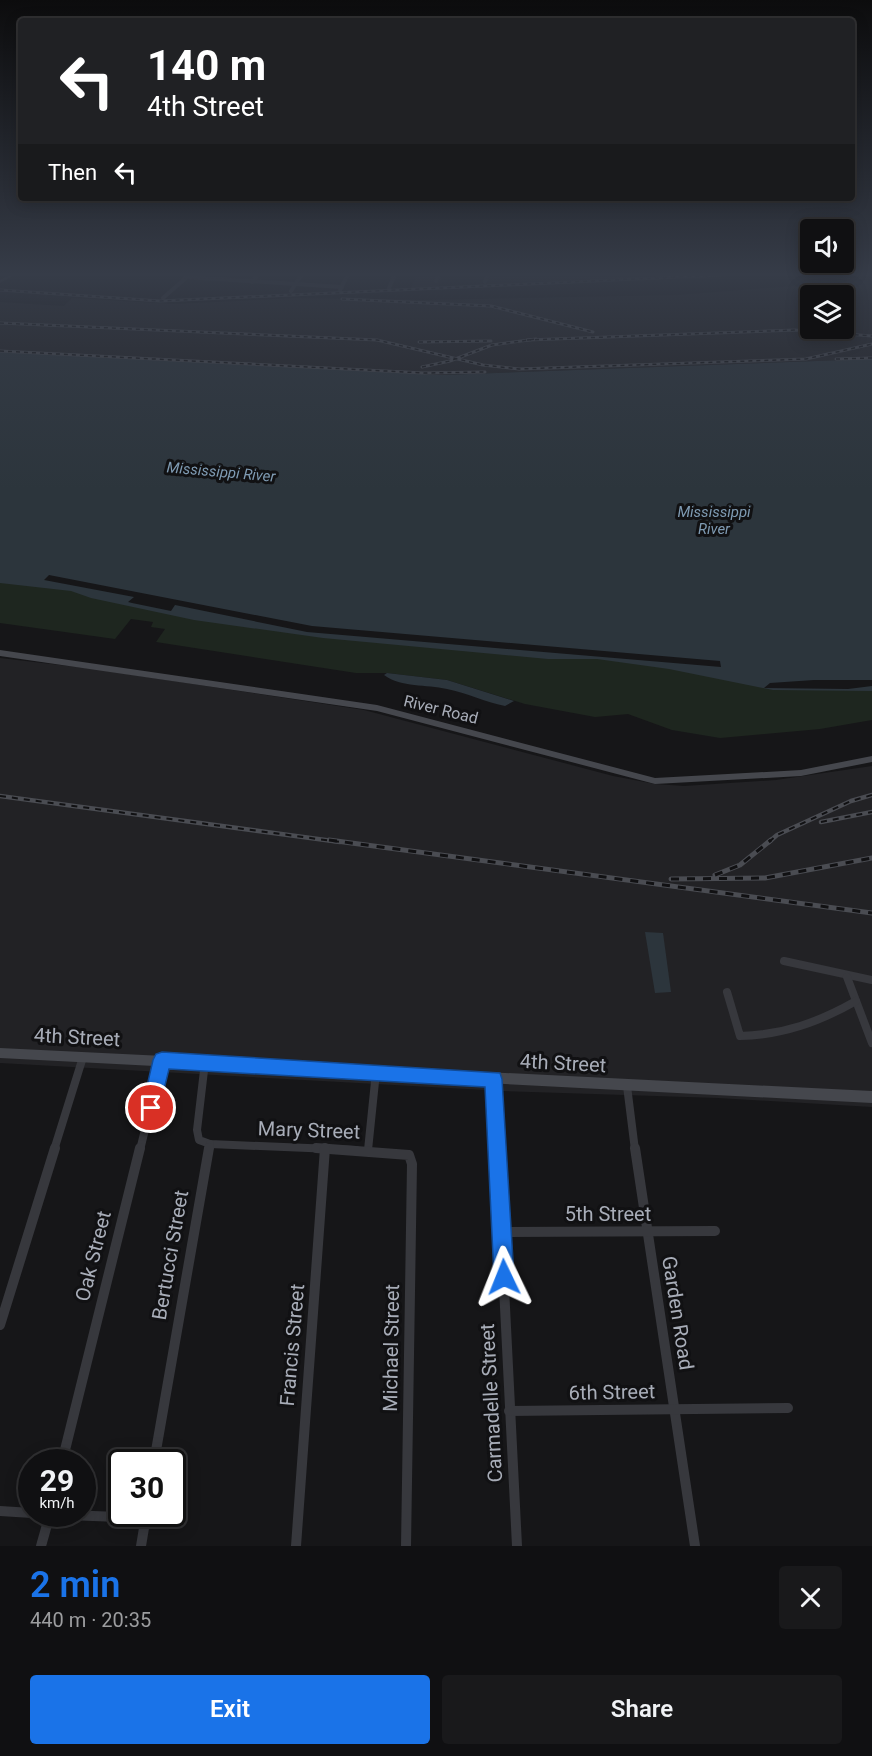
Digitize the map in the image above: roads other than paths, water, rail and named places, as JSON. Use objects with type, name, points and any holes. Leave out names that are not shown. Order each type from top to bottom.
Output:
[{"type":"main road","name":"River Road","points":[[0,653],[377,708],[655,781],[801,773],[872,759]]},
{"type":"main road","name":"4th Street","points":[[0,1053],[872,1097]]},
{"type":"street","points":[[784,961],[847,977],[872,980]]},
{"type":"street","points":[[847,977],[872,1043]]},
{"type":"street","points":[[727,992],[740,1036],[768,1036],[798,1030],[856,1001]]},
{"type":"street","points":[[0,1325],[83,1057]]},
{"type":"street","name":"Oak Street","points":[[65,1449],[162,1060]]},
{"type":"street","points":[[205,1062],[197,1130],[199,1140],[210,1144]]},
{"type":"street","points":[[368,1150],[376,1072]]},
{"type":"street","name":"Carmadelle Street","points":[[493,1079],[517,1546]]},
{"type":"street","name":"Garden Road","points":[[627,1086],[695,1546]]},
{"type":"street","name":"Mary Street","points":[[210,1144],[406,1152]]},
{"type":"street","name":"Bertucci Street","points":[[156,1449],[210,1144]]},
{"type":"street","name":"Francis Street","points":[[296,1546],[325,1148]]},
{"type":"street","name":"Michael Street","points":[[406,1152],[412,1164],[406,1546]]},
{"type":"street","name":"5th Street","points":[[502,1232],[715,1231]]},
{"type":"street","name":"6th Street","points":[[509,1412],[788,1408]]},
{"type":"street","points":[[0,1511],[18,1512]]},
{"type":"street","points":[[41,1546],[46,1527]]},
{"type":"street","points":[[141,1546],[144,1527]]},
{"type":"water","name":"Mississippi River","points":[[0,352],[441,375],[872,359],[872,691],[773,690],[669,669],[597,659],[548,659],[323,638],[194,620],[91,598],[71,591],[0,583]]},
{"type":"water","points":[[387,673],[447,680],[514,701],[505,706],[439,687],[398,682],[384,675]]},
{"type":"water","points":[[645,932],[663,933],[671,992],[655,993]]},
{"type":"railway","points":[[403,346],[456,359]]},
{"type":"railway","points":[[456,359],[489,346]]},
{"type":"railway","points":[[456,359],[483,365],[519,369],[806,359],[863,346]]},
{"type":"railway","points":[[0,351],[424,373],[485,372]]},
{"type":"railway","points":[[836,359],[872,358]]},
{"type":"railway","points":[[422,367],[456,359]]},
{"type":"railway","points":[[769,842],[777,835],[851,801],[872,795]]},
{"type":"railway","points":[[0,796],[340,842]]},
{"type":"railway","points":[[821,822],[872,812]]},
{"type":"railway","points":[[329,840],[872,913]]},
{"type":"railway","points":[[715,875],[740,865],[771,840]]},
{"type":"railway","points":[[671,879],[765,878],[872,858]]}]
